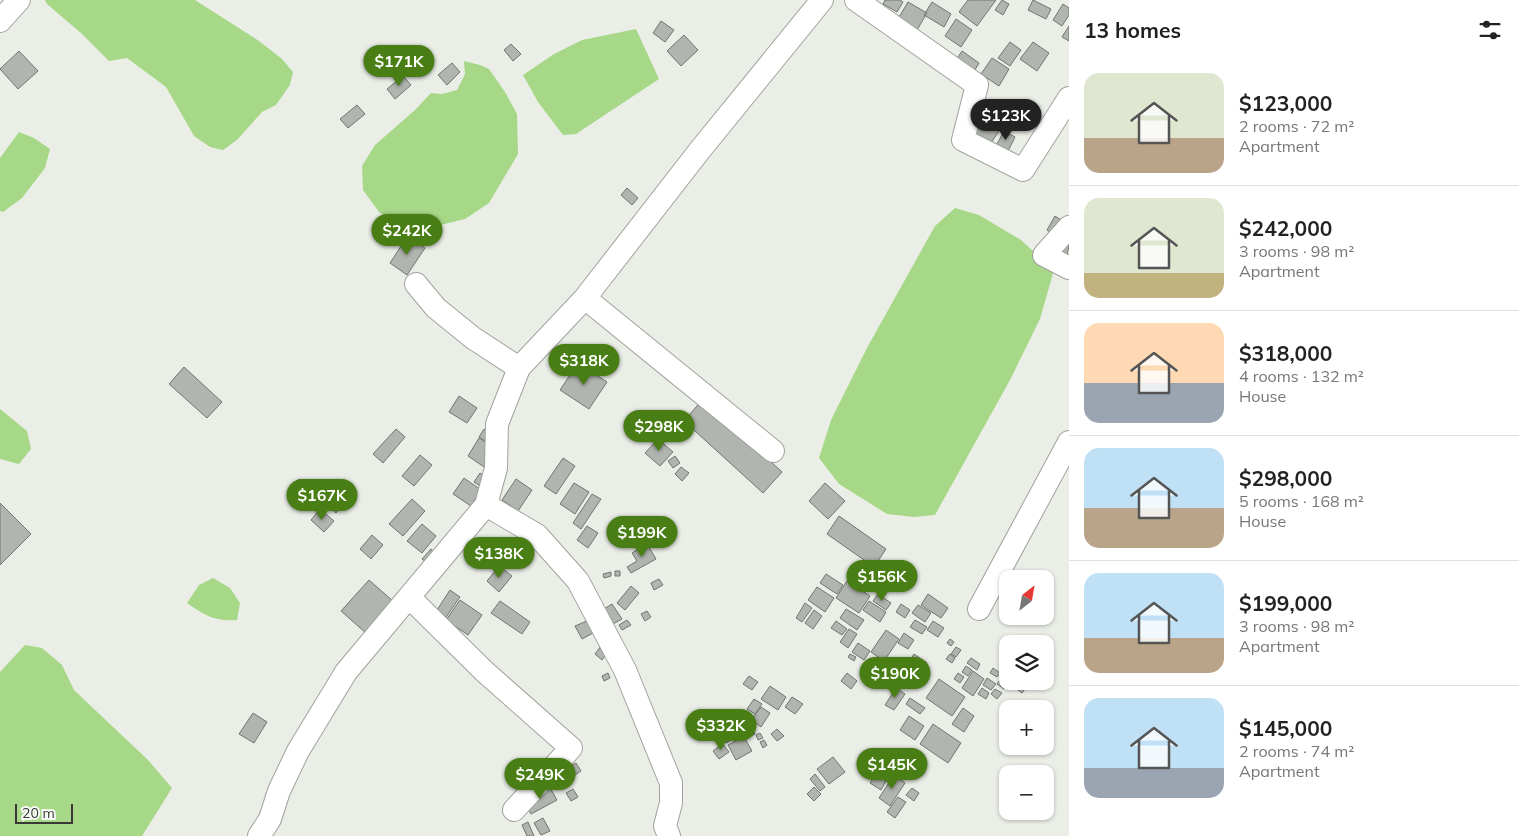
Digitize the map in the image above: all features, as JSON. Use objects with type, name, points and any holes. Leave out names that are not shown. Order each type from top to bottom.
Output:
[{"type":"street","points":[[0,22],[19,0]]},
{"type":"street","points":[[258,836],[270,819],[279,791],[298,751],[346,672],[486,505],[496,468],[497,424],[519,368],[585,298],[700,150],[822,0]]},
{"type":"street","points":[[856,0],[977,85],[962,140],[1023,170],[1069,98]]},
{"type":"street","points":[[1069,227],[1044,256],[1069,268]]},
{"type":"street","points":[[416,284],[436,308],[473,338],[519,368]]},
{"type":"street","points":[[585,298],[773,451]]},
{"type":"street","points":[[979,609],[1069,442]]},
{"type":"street","points":[[486,505],[537,535],[578,581],[625,670],[671,783],[671,803],[665,826],[669,836]]},
{"type":"street","points":[[409,597],[485,672],[571,748],[514,810]]},
{"type":"shaded area","points":[[45,0],[195,0],[259,41],[282,59],[293,72],[290,85],[276,105],[262,112],[237,140],[223,150],[210,147],[194,136],[166,87],[127,58],[109,61],[82,34],[47,4]]},
{"type":"shaded area","points":[[636,29],[659,79],[576,134],[563,135],[538,102],[523,75],[554,54],[582,40]]},
{"type":"shaded area","points":[[464,61],[489,69],[505,92],[517,114],[518,154],[489,203],[465,219],[432,227],[401,226],[379,212],[363,190],[362,166],[375,145],[415,110],[431,93],[442,94],[457,90],[465,74]]},
{"type":"shaded area","points":[[19,132],[34,138],[50,149],[45,168],[22,198],[3,212],[0,211],[0,158]]},
{"type":"shaded area","points":[[955,208],[979,215],[1021,240],[1054,270],[1040,319],[1010,380],[935,515],[914,517],[887,514],[839,484],[819,458],[831,420],[868,346],[935,226]]},
{"type":"shaded area","points":[[0,409],[27,431],[31,449],[19,464],[0,459]]},
{"type":"shaded area","points":[[213,578],[230,588],[240,603],[237,620],[223,620],[210,617],[187,603],[199,585]]},
{"type":"shaded area","points":[[25,645],[42,648],[62,665],[74,690],[148,760],[172,788],[142,836],[0,836],[0,672]]},
{"type":"building","points":[[885,0],[900,0],[903,2],[897,12],[883,4]]},
{"type":"building","points":[[968,0],[996,0],[977,26],[959,12]]},
{"type":"building","points":[[1002,0],[1009,4],[1003,15],[995,10]]},
{"type":"building","points":[[1033,0],[1051,9],[1046,19],[1028,10]]},
{"type":"building","points":[[908,2],[927,13],[914,35],[895,24]]},
{"type":"building","points":[[932,2],[951,14],[944,27],[924,15]]},
{"type":"building","points":[[1063,4],[1069,8],[1069,15],[1062,26],[1053,20]]},
{"type":"building","points":[[956,19],[972,30],[961,47],[945,36]]},
{"type":"building","points":[[661,21],[674,30],[665,42],[653,33]]},
{"type":"building","points":[[1069,26],[1069,41],[1062,37]]},
{"type":"building","points":[[684,35],[698,50],[681,66],[667,51]]},
{"type":"building","points":[[1010,42],[1021,50],[1010,66],[998,58]]},
{"type":"building","points":[[1033,42],[1049,53],[1037,71],[1020,59]]},
{"type":"building","points":[[511,44],[521,54],[513,61],[504,50]]},
{"type":"building","points":[[19,51],[38,71],[18,89],[0,69]]},
{"type":"building","points":[[962,51],[979,63],[972,75],[954,63]]},
{"type":"building","points":[[992,58],[1009,69],[999,86],[981,74]]},
{"type":"building","points":[[452,63],[460,72],[447,85],[438,75]]},
{"type":"building","points":[[403,76],[411,85],[395,99],[387,89]]},
{"type":"building","points":[[986,101],[997,109],[993,116],[981,108]]},
{"type":"building","points":[[357,105],[365,114],[348,128],[340,119]]},
{"type":"building","points":[[985,114],[1003,125],[991,143],[974,133]]},
{"type":"building","points":[[1004,131],[1015,137],[1008,151],[997,144]]},
{"type":"building","points":[[627,188],[638,198],[632,205],[621,195]]},
{"type":"building","points":[[1055,216],[1061,220],[1053,234],[1047,230]]},
{"type":"building","points":[[407,237],[425,248],[407,275],[390,263]]},
{"type":"building","points":[[1056,237],[1069,246],[1067,255],[1052,244]]},
{"type":"building","points":[[578,363],[607,382],[589,409],[560,390]]},
{"type":"building","points":[[184,367],[222,402],[207,418],[169,384]]},
{"type":"building","points":[[459,396],[477,408],[467,423],[449,412]]},
{"type":"building","points":[[703,399],[782,472],[763,493],[684,421]]},
{"type":"building","points":[[396,429],[405,437],[383,463],[373,454]]},
{"type":"building","points":[[484,429],[498,438],[493,446],[479,437]]},
{"type":"building","points":[[479,438],[502,453],[490,471],[468,456]]},
{"type":"building","points":[[658,439],[673,452],[660,466],[645,453]]},
{"type":"building","points":[[420,455],[432,465],[414,486],[402,476]]},
{"type":"building","points":[[675,456],[680,463],[673,468],[668,461]]},
{"type":"building","points":[[563,458],[575,466],[556,494],[544,486]]},
{"type":"building","points":[[681,467],[689,473],[682,481],[675,474]]},
{"type":"building","points":[[480,473],[493,482],[487,491],[474,482]]},
{"type":"building","points":[[464,478],[481,490],[471,506],[453,494]]},
{"type":"building","points":[[299,479],[316,495],[305,508],[287,493]]},
{"type":"building","points":[[516,479],[532,490],[518,511],[502,500]]},
{"type":"building","points":[[574,483],[589,492],[575,514],[560,504]]},
{"type":"building","points":[[825,483],[845,501],[828,519],[809,501]]},
{"type":"building","points":[[334,487],[348,499],[336,513],[322,501]]},
{"type":"building","points":[[592,494],[601,499],[581,529],[573,523]]},
{"type":"building","points":[[412,499],[425,511],[403,536],[389,524]]},
{"type":"building","points":[[0,503],[31,534],[0,565]]},
{"type":"building","points":[[320,509],[334,521],[324,532],[311,520]]},
{"type":"building","points":[[839,516],[886,549],[874,567],[827,534]]},
{"type":"building","points":[[422,524],[436,536],[422,553],[407,541]]},
{"type":"building","points":[[587,526],[598,533],[588,548],[577,540]]},
{"type":"building","points":[[372,535],[383,545],[371,559],[360,549]]},
{"type":"building","points":[[647,544],[656,559],[631,573],[627,567],[637,561],[632,553]]},
{"type":"building","points":[[431,549],[441,558],[433,568],[422,559]]},
{"type":"building","points":[[499,566],[512,576],[499,592],[487,581]]},
{"type":"building","points":[[615,571],[620,571],[620,576],[615,576]]},
{"type":"building","points":[[611,572],[611,576],[604,578],[603,574]]},
{"type":"building","points":[[826,574],[843,585],[837,594],[820,583]]},
{"type":"building","points":[[659,579],[663,585],[654,590],[651,583]]},
{"type":"building","points":[[369,580],[394,602],[367,634],[341,611]]},
{"type":"building","points":[[847,581],[870,596],[859,613],[836,598]]},
{"type":"building","points":[[631,586],[639,593],[625,610],[617,603]]},
{"type":"building","points":[[817,587],[834,598],[825,612],[808,600]]},
{"type":"building","points":[[450,590],[460,597],[444,620],[435,613]]},
{"type":"building","points":[[878,594],[891,603],[886,610],[873,601]]},
{"type":"building","points":[[928,594],[948,608],[941,618],[921,605]]},
{"type":"building","points":[[460,600],[482,615],[468,635],[446,620]]},
{"type":"building","points":[[500,601],[530,622],[522,634],[491,613]]},
{"type":"building","points":[[869,601],[886,612],[880,622],[863,610]]},
{"type":"building","points":[[805,603],[812,608],[802,622],[796,618]]},
{"type":"building","points":[[612,604],[622,619],[613,624],[604,609]]},
{"type":"building","points":[[901,604],[910,610],[905,618],[896,612]]},
{"type":"building","points":[[918,605],[931,613],[925,622],[912,613]]},
{"type":"building","points":[[846,609],[864,620],[857,630],[840,618]]},
{"type":"building","points":[[814,610],[822,616],[813,629],[805,623]]},
{"type":"building","points":[[647,611],[651,617],[645,621],[641,614]]},
{"type":"building","points":[[589,620],[595,632],[582,639],[575,626]]},
{"type":"building","points":[[627,620],[631,625],[622,630],[619,625]]},
{"type":"building","points":[[915,620],[927,627],[922,634],[910,627]]},
{"type":"building","points":[[836,621],[847,629],[842,635],[831,628]]},
{"type":"building","points":[[933,621],[944,628],[938,637],[927,630]]},
{"type":"building","points":[[849,629],[857,634],[848,648],[840,642]]},
{"type":"building","points":[[886,630],[899,639],[884,661],[871,652]]},
{"type":"building","points":[[904,633],[914,640],[908,649],[898,643]]},
{"type":"building","points":[[950,639],[954,642],[951,646],[947,643]]},
{"type":"building","points":[[858,643],[870,651],[864,660],[852,652]]},
{"type":"building","points":[[601,646],[608,651],[602,660],[595,654]]},
{"type":"building","points":[[956,647],[961,650],[956,657],[951,654]]},
{"type":"building","points":[[850,654],[856,657],[854,661],[848,657]]},
{"type":"building","points":[[914,654],[927,663],[921,672],[908,664]]},
{"type":"building","points":[[950,654],[955,658],[952,663],[946,659]]},
{"type":"building","points":[[971,658],[980,664],[977,670],[967,663]]},
{"type":"building","points":[[966,666],[972,670],[968,676],[962,672]]},
{"type":"building","points":[[993,668],[999,674],[997,677],[990,673]]},
{"type":"building","points":[[973,671],[984,679],[973,696],[962,688]]},
{"type":"building","points":[[608,673],[610,678],[604,681],[602,676]]},
{"type":"building","points":[[847,673],[857,681],[851,689],[841,681]]},
{"type":"building","points":[[958,673],[964,677],[960,683],[954,679]]},
{"type":"building","points":[[749,676],[758,682],[752,690],[743,684]]},
{"type":"building","points":[[987,678],[996,684],[991,690],[983,685]]},
{"type":"building","points":[[939,679],[965,697],[952,716],[926,698]]},
{"type":"building","points":[[770,686],[786,697],[778,710],[761,699]]},
{"type":"building","points":[[896,688],[905,694],[894,710],[885,705]]},
{"type":"building","points":[[982,688],[989,693],[986,699],[978,694]]},
{"type":"building","points":[[995,689],[1002,693],[997,699],[991,694]]},
{"type":"building","points":[[792,697],[803,704],[795,714],[785,707]]},
{"type":"building","points":[[910,698],[925,708],[920,714],[906,704]]},
{"type":"building","points":[[754,699],[762,704],[755,714],[747,709]]},
{"type":"building","points":[[761,707],[770,713],[761,727],[751,720]]},
{"type":"building","points":[[963,708],[974,716],[964,732],[952,724]]},
{"type":"building","points":[[738,711],[749,725],[738,733],[727,720]]},
{"type":"building","points":[[253,713],[267,722],[254,743],[239,734]]},
{"type":"building","points":[[909,716],[924,726],[915,740],[900,730]]},
{"type":"building","points":[[724,724],[734,738],[727,743],[717,729]]},
{"type":"building","points":[[933,724],[961,743],[948,763],[920,744]]},
{"type":"building","points":[[777,729],[784,736],[777,741],[771,734]]},
{"type":"building","points":[[753,730],[755,734],[750,736],[748,732]]},
{"type":"building","points":[[760,733],[763,738],[758,740],[756,735]]},
{"type":"building","points":[[744,737],[752,751],[736,760],[728,745]]},
{"type":"building","points":[[764,740],[767,745],[763,748],[760,742]]},
{"type":"building","points":[[723,744],[729,752],[719,759],[713,751]]},
{"type":"building","points":[[833,757],[845,772],[829,784],[817,769]]},
{"type":"building","points":[[576,763],[581,771],[572,777],[566,769]]},
{"type":"building","points":[[815,774],[825,787],[820,791],[810,779]]},
{"type":"building","points":[[876,774],[886,781],[881,790],[870,783]]},
{"type":"building","points":[[894,775],[905,783],[890,806],[879,798]]},
{"type":"building","points":[[549,786],[557,800],[531,814],[523,799]]},
{"type":"building","points":[[814,787],[821,794],[814,801],[807,794]]},
{"type":"building","points":[[912,788],[919,793],[914,801],[906,795]]},
{"type":"building","points":[[573,789],[578,797],[571,801],[566,793]]},
{"type":"building","points":[[898,797],[906,802],[895,818],[887,812]]},
{"type":"building","points":[[543,818],[550,831],[541,835],[534,823]]},
{"type":"building","points":[[528,822],[534,836],[527,836],[522,825]]}]
